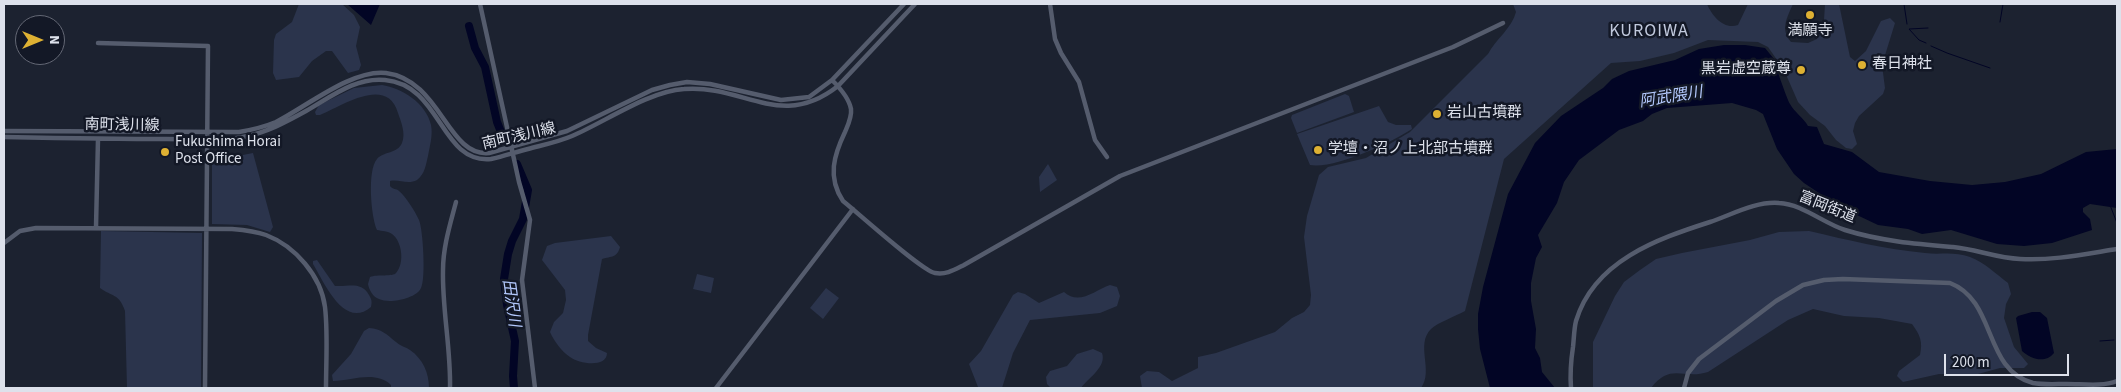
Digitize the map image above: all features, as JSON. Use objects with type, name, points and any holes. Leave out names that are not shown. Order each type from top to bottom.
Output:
[{"type":"street","points":[[480,4],[513,154],[529,214],[530,231],[522,280],[535,388]]},
{"type":"street","name":"南町浅川線","points":[[4,132],[239,132],[268,125],[352,79],[374,73],[384,73],[407,80],[420,89],[436,106],[453,133],[470,151],[481,154],[567,131],[652,90],[670,84],[687,82],[710,84],[770,98],[789,100],[809,97],[832,80],[904,4]]},
{"type":"street","name":"南町浅川線","points":[[4,137],[206,140],[240,138],[266,131],[353,84],[376,79],[396,81],[423,98],[451,138],[467,155],[481,160],[513,154],[570,137],[645,101],[676,89],[698,89],[767,104],[788,106],[819,99],[838,86],[914,4]]},
{"type":"street","points":[[1050,4],[1055,39],[1078,82],[1095,140],[1107,157]]},
{"type":"street","points":[[832,80],[848,101],[850,116],[835,153],[834,176],[839,196],[932,273],[949,273],[1120,176],[1453,47],[1503,23]]},
{"type":"street","points":[[98,43],[208,46],[205,388]]},
{"type":"street","points":[[96,227],[98,139]]},
{"type":"street","points":[[450,388],[451,366],[443,270],[446,244],[456,202]]},
{"type":"street","name":"富岡街道","points":[[1571,388],[1576,322],[1585,298],[1600,278],[1619,262],[1658,240],[1757,205],[1780,202],[1803,210],[1821,221],[1869,236],[1915,245],[1968,249],[2019,259],[2056,258],[2117,248]]},
{"type":"street","points":[[716,388],[853,209]]},
{"type":"street","points":[[4,243],[20,231],[27,229],[96,227],[234,229],[266,235],[282,242],[308,267],[321,291],[325,305],[326,388]]},
{"type":"street","points":[[1684,388],[1688,373],[1699,359],[1776,301],[1803,285],[1835,279],[1950,283],[1965,291],[1975,301],[2000,357],[2009,369],[2018,376],[2041,384],[2099,384],[2117,381]]},
{"type":"shaded area","points":[[299,4],[342,4],[354,15],[360,27],[356,46],[361,65],[359,70],[348,73],[332,51],[326,51],[312,61],[299,77],[276,80],[273,73],[274,40],[276,34],[292,22]]},
{"type":"shaded area","points":[[1513,4],[1707,4],[1719,21],[1728,26],[1733,26],[1738,25],[1748,4],[1793,4],[1786,23],[1786,33],[1791,42],[1808,43],[1817,39],[1824,20],[1825,4],[1839,4],[1850,57],[1855,61],[1866,51],[1881,21],[1890,18],[1895,23],[1882,65],[1885,88],[1883,94],[1859,116],[1855,123],[1853,131],[1857,144],[1852,149],[1846,148],[1836,140],[1825,126],[1810,115],[1798,102],[1784,70],[1768,47],[1758,42],[1708,40],[1674,53],[1640,61],[1611,63],[1504,159],[1465,311],[1434,327],[1427,335],[1424,350],[1426,373],[1425,381],[1421,388],[1142,388],[1140,376],[1147,371],[1159,372],[1172,381],[1198,368],[1198,357],[1216,353],[1275,332],[1292,318],[1304,312],[1310,305],[1311,295],[1304,237],[1307,216],[1319,175],[1328,167],[1366,158],[1410,132],[1488,54],[1514,18],[1516,12]]},
{"type":"shaded area","points":[[382,85],[397,89],[419,103],[428,117],[432,133],[426,166],[420,178],[410,182],[390,181],[390,186],[398,190],[405,197],[419,220],[422,233],[424,265],[423,283],[418,292],[408,298],[395,301],[375,297],[370,291],[368,284],[370,277],[396,273],[401,264],[400,247],[395,237],[387,232],[377,230],[372,205],[371,183],[377,159],[394,151],[402,143],[403,131],[398,113],[392,102],[384,96],[374,95],[351,100],[320,115],[316,115],[315,112],[319,105],[354,88]]},
{"type":"shaded area","points":[[1345,94],[1349,96],[1354,112],[1297,133],[1291,118],[1292,115]]},
{"type":"shaded area","points":[[1379,106],[1388,122],[1396,125],[1411,125],[1412,129],[1377,148],[1348,159],[1334,163],[1310,165],[1297,134]]},
{"type":"shaded area","points":[[253,153],[273,227],[270,232],[247,225],[212,224],[212,161]]},
{"type":"shaded area","points":[[1048,164],[1057,180],[1040,192],[1039,177]]},
{"type":"shaded area","points":[[101,231],[202,233],[201,388],[127,388],[125,311],[118,298],[100,288]]},
{"type":"shaded area","points":[[1809,231],[1895,249],[1931,254],[1958,254],[1970,257],[1990,268],[2008,283],[2011,294],[2006,304],[2004,318],[2014,347],[2028,364],[2024,368],[2000,368],[1978,374],[1939,374],[1903,382],[1897,376],[1899,371],[1920,355],[1921,350],[1920,338],[1912,324],[1879,318],[1844,316],[1813,309],[1788,320],[1708,372],[1699,374],[1671,374],[1658,380],[1651,388],[1593,388],[1593,342],[1615,296],[1624,282],[1640,270],[1656,259],[1682,253],[1750,240],[1779,232]]},
{"type":"shaded area","points":[[611,236],[620,247],[616,255],[602,259],[588,335],[588,341],[596,348],[607,353],[606,358],[598,363],[586,363],[570,357],[564,352],[550,332],[554,322],[563,313],[566,300],[565,290],[542,260],[547,246],[555,243]]},
{"type":"shaded area","points":[[317,260],[335,286],[358,286],[366,291],[372,302],[371,307],[361,312],[352,313],[344,308],[329,292],[313,264],[313,261]]},
{"type":"shaded area","points":[[697,274],[714,278],[711,293],[693,289]]},
{"type":"shaded area","points":[[1110,285],[1117,287],[1120,296],[1117,306],[1100,313],[1030,320],[1013,353],[1002,388],[978,387],[969,364],[981,351],[1013,295],[1018,292],[1025,294],[1039,303],[1064,292],[1075,298],[1087,296]]},
{"type":"shaded area","points":[[826,288],[839,298],[823,319],[810,308]]},
{"type":"shaded area","points":[[369,328],[384,332],[415,354],[424,367],[428,377],[429,388],[391,388],[391,385],[385,381],[371,377],[333,381],[332,375],[351,354],[364,331]]},
{"type":"shaded area","points":[[1093,349],[1102,353],[1102,363],[1081,388],[1051,388],[1047,384],[1046,377],[1050,371],[1067,366],[1077,354]]},
{"type":"water","points":[[347,4],[380,4],[371,25]]},
{"type":"water","name":"阿武隈川","points":[[1724,45],[1745,45],[1765,48],[1774,59],[1788,101],[1808,126],[1817,127],[1824,144],[1852,152],[1879,172],[1930,181],[1972,185],[2005,182],[2041,174],[2086,152],[2117,149],[2117,208],[2090,204],[2083,208],[2083,212],[2090,219],[2092,230],[2052,243],[2024,246],[1997,244],[1951,230],[1922,234],[1908,229],[1878,225],[1840,207],[1794,174],[1777,149],[1763,114],[1756,110],[1732,103],[1667,108],[1652,114],[1643,121],[1619,130],[1579,160],[1564,182],[1557,203],[1538,235],[1542,247],[1536,258],[1531,283],[1531,301],[1536,329],[1535,348],[1540,358],[1542,372],[1555,388],[1490,388],[1480,349],[1478,314],[1483,287],[1508,194],[1535,143],[1561,116],[1603,88],[1612,79],[1629,71],[1675,60],[1699,49]]},
{"type":"water","points":[[2032,312],[2040,312],[2047,318],[2054,353],[2046,358],[2034,358],[2022,351],[2016,318]]},
{"type":"waterway","points":[[1904,4],[1907,24]]},
{"type":"waterway","points":[[2000,22],[2003,4]]},
{"type":"waterway","name":"田沢川","points":[[469,26],[475,48],[485,67],[501,132]]},
{"type":"waterway","points":[[1926,43],[1919,40],[1909,29],[1928,28]]},
{"type":"waterway","points":[[1931,46],[1990,68]]},
{"type":"waterway","name":"田沢川","points":[[514,388],[515,341],[507,305],[504,279],[512,241],[523,219],[528,190],[517,164]]},
{"type":"waterway","points":[[2110,205],[2117,223]]},
{"type":"waterway","points":[[2100,341],[2114,340]]},
{"type":"place","name":"満願寺","points":[[1810,15]]},
{"type":"place","name":"春日神社","points":[[1862,65]]},
{"type":"place","name":"黒岩虚空蔵尊","points":[[1801,70]]},
{"type":"place","name":"岩山古墳群","points":[[1437,114]]},
{"type":"place","name":"学壇・沼ノ上北部古墳群","points":[[1318,150]]},
{"type":"place","name":"Fukushima Horai Post Office","points":[[165,152]]},
{"type":"district","name":"KUROIWA","points":[[1649,32]]}]
